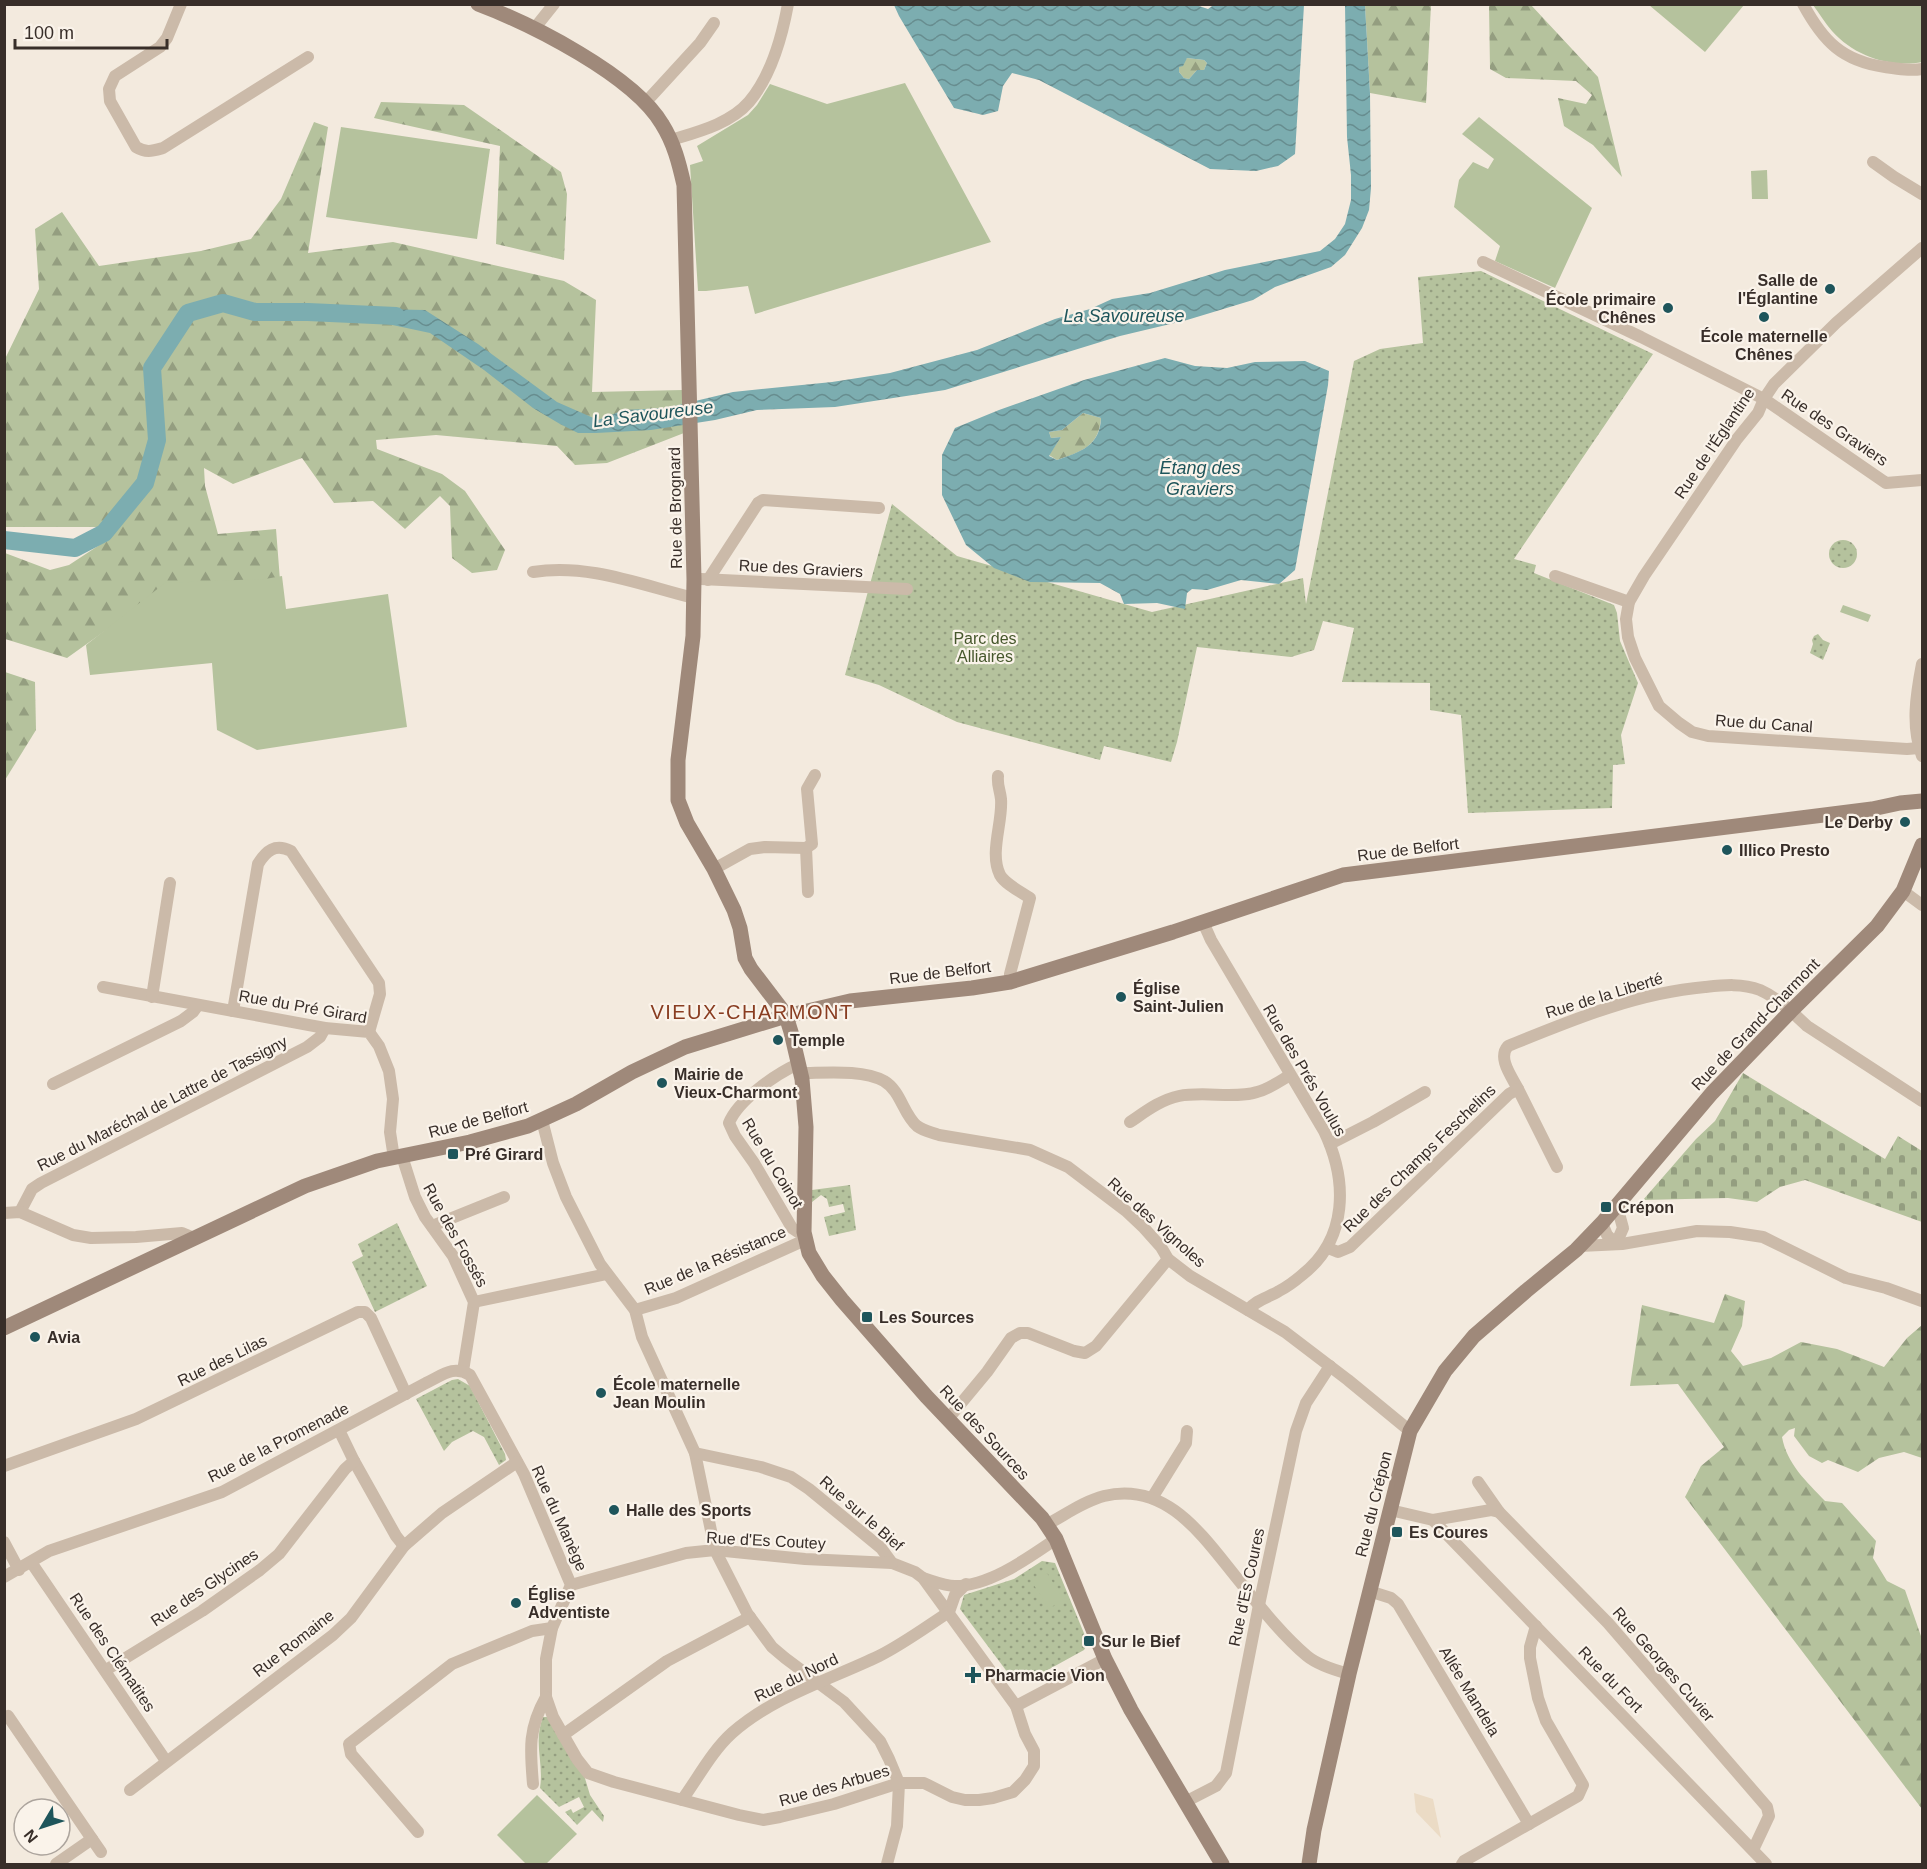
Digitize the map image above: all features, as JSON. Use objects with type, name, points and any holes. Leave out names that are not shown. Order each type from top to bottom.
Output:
[{"type":"street","points":[[171,4],[172,25]]},
{"type":"street","points":[[181,4],[167,38],[160,47],[115,76],[109,90],[110,100],[136,147],[143,151],[150,152],[163,148],[308,57]]},
{"type":"street","name":"Rue de Brognard","points":[[478,4],[534,29],[621,82],[645,103],[661,122],[677,156],[684,185],[691,430],[701,579],[694,598],[693,636],[678,760],[678,800],[687,824],[714,869],[734,910],[740,928],[745,958],[786,1016]]},
{"type":"street","points":[[534,29],[554,4]]},
{"type":"street","points":[[671,140],[704,130],[723,121],[748,103],[777,50],[788,4]]},
{"type":"street","points":[[1803,4],[1826,38],[1849,58],[1873,66],[1905,71],[1923,69]]},
{"type":"street","points":[[645,103],[700,43],[714,23]]},
{"type":"street","points":[[1874,162],[1923,194]]},
{"type":"street","name":"Rue de l'Églantine","points":[[1630,600],[1781,376],[1923,248]]},
{"type":"street","name":"Rue des Graviers","points":[[1483,262],[1567,304],[1641,337],[1764,399],[1886,483],[1923,480]]},
{"type":"street","points":[[701,579],[758,503],[763,500],[879,508]]},
{"type":"street","points":[[533,572],[558,569],[592,572],[644,583],[694,598]]},
{"type":"street","points":[[1555,576],[1630,600]]},
{"type":"street","name":"Rue des Graviers","points":[[701,579],[907,589]]},
{"type":"street","name":"Rue du Canal","points":[[1630,600],[1626,619],[1628,637],[1635,658],[1659,706],[1692,732],[1708,736],[1908,749],[1921,752]]},
{"type":"street","points":[[1921,752],[1916,720],[1923,664]]},
{"type":"street","points":[[714,869],[750,849],[806,848],[812,844],[807,789],[815,776]]},
{"type":"street","points":[[998,776],[997,785],[1001,799],[996,845],[998,868],[1002,878],[1030,898],[1010,974],[1010,982]]},
{"type":"street","name":"Rue de Belfort","points":[[4,1328],[305,1186],[377,1161],[470,1142],[528,1126],[576,1104],[632,1072],[685,1047],[786,1016],[850,1000],[1010,982],[1203,922],[1343,875],[1923,801]]},
{"type":"street","name":"Rue de Grand-Charmont","points":[[1602,1223],[1712,1093],[1877,926],[1903,891],[1923,845]]},
{"type":"street","points":[[233,1011],[258,864],[267,851],[274,847],[283,847],[291,851],[379,983],[380,994],[369,1032]]},
{"type":"street","points":[[806,848],[808,892]]},
{"type":"street","points":[[152,997],[170,883]]},
{"type":"street","points":[[1903,891],[1923,905]]},
{"type":"street","name":"Rue des Prés Voulus","points":[[1203,922],[1211,940],[1330,1144],[1341,1185],[1336,1228],[1328,1248],[1304,1274],[1278,1292],[1256,1301],[1248,1310]]},
{"type":"street","name":"Rue de la Liberté","points":[[1518,1089],[1503,1057],[1504,1050],[1508,1046],[1577,1017],[1655,994],[1731,985],[1760,990],[1791,1011],[1807,1026],[1923,1101]]},
{"type":"street","name":"Rue du Pré Girard","points":[[103,987],[325,1028],[369,1032],[379,1046],[389,1071],[393,1099],[390,1132],[398,1157]]},
{"type":"street","points":[[53,1084],[181,1021],[198,1005]]},
{"type":"street","name":"Rue des Sources","points":[[786,1016],[799,1069],[806,1127],[804,1236],[809,1253],[823,1276],[948,1419],[1042,1518],[1056,1539],[1105,1659],[1131,1710],[1222,1864]]},
{"type":"street","name":"Rue du Maréchal de Lattre de Tassigny","points":[[20,1212],[32,1190],[41,1183],[307,1047],[320,1037],[325,1028]]},
{"type":"street","name":"Rue des Vignoles","points":[[799,1069],[867,1074],[885,1082],[892,1088],[909,1117],[924,1130],[939,1135],[1030,1150],[1068,1167],[1126,1211],[1161,1247],[1168,1258],[1204,1286],[1285,1332],[1410,1431]]},
{"type":"street","name":"Rue du Coinot","points":[[799,1069],[783,1071],[766,1082],[741,1105],[729,1123],[792,1228],[804,1236]]},
{"type":"street","points":[[1130,1122],[1155,1105],[1176,1096],[1200,1093],[1255,1093],[1269,1088],[1290,1075]]},
{"type":"street","name":"Rue des Champs Feschelins","points":[[1328,1248],[1338,1252],[1350,1247],[1509,1094],[1518,1089],[1557,1167]]},
{"type":"street","points":[[1330,1144],[1425,1092]]},
{"type":"street","name":"Rue de la Résistance","points":[[542,1120],[566,1197],[600,1264],[635,1310],[676,1298],[804,1236]]},
{"type":"street","name":"Rue des Fossés","points":[[398,1157],[415,1197],[453,1256],[474,1302],[607,1274]]},
{"type":"street","points":[[432,1226],[504,1197]]},
{"type":"street","points":[[1616,1244],[1623,1228],[1617,1206]]},
{"type":"street","points":[[4,1213],[20,1212],[82,1237],[136,1237],[182,1233],[194,1238]]},
{"type":"street","points":[[1602,1223],[1623,1228],[1646,1239]]},
{"type":"street","points":[[1602,1223],[1607,1235],[1616,1244]]},
{"type":"street","name":"Rue du Crépon","points":[[1309,1864],[1314,1830],[1348,1674],[1410,1431],[1445,1371],[1474,1336],[1580,1246],[1602,1223]]},
{"type":"street","points":[[1580,1246],[1616,1244],[1697,1231],[1730,1232],[1763,1237],[1846,1278],[1886,1288],[1923,1301]]},
{"type":"street","points":[[948,1419],[987,1372],[1011,1338],[1020,1333],[1028,1333],[1085,1353],[1096,1346],[1168,1258]]},
{"type":"street","points":[[463,1371],[474,1302]]},
{"type":"street","points":[[635,1310],[642,1337],[695,1453],[715,1550],[750,1617],[772,1647],[844,1702],[880,1741],[899,1783],[897,1826],[887,1864]]},
{"type":"street","name":"Rue des Lilas","points":[[4,1466],[136,1419],[358,1312],[365,1312],[371,1318],[406,1394]]},
{"type":"street","name":"Rue d'Es Coures","points":[[1185,1802],[1216,1786],[1226,1773],[1259,1605],[1299,1424],[1306,1403],[1330,1366]]},
{"type":"street","name":"Rue de la Promenade","points":[[4,1577],[49,1551],[222,1491],[454,1370],[463,1371]]},
{"type":"street","name":"Rue du Manège","points":[[463,1371],[471,1375],[517,1462],[571,1585],[552,1628]]},
{"type":"street","points":[[339,1430],[396,1536],[404,1546]]},
{"type":"street","points":[[1152,1498],[1186,1443],[1187,1431]]},
{"type":"street","name":"Rue sur le Bief","points":[[695,1453],[761,1467],[791,1477],[881,1548],[892,1563],[915,1572],[923,1578],[1016,1706]]},
{"type":"street","name":"Rue des Glycines","points":[[106,1670],[202,1611],[279,1554],[345,1469],[354,1461]]},
{"type":"street","name":"Rue Romaine","points":[[130,1790],[333,1635],[351,1618],[404,1546],[442,1513],[517,1462]]},
{"type":"street","name":"Rue Georges Cuvier","points":[[1478,1482],[1499,1512],[1608,1623],[1767,1807],[1769,1816],[1753,1850]]},
{"type":"street","points":[[1046,1525],[1105,1496],[1139,1494],[1152,1498],[1191,1523],[1259,1605],[1308,1657],[1331,1669],[1348,1674]]},
{"type":"street","points":[[1390,1510],[1433,1520],[1491,1510],[1499,1512]]},
{"type":"street","name":"Rue du Fort","points":[[1433,1520],[1765,1863]]},
{"type":"street","points":[[923,1578],[954,1586],[966,1584],[1003,1573],[1056,1539]]},
{"type":"street","points":[[4,1542],[19,1570]]},
{"type":"street","name":"Rue d'Es Coutey","points":[[571,1585],[686,1553],[715,1550],[805,1559],[892,1563]]},
{"type":"street","name":"Rue des Clématites","points":[[31,1562],[166,1761]]},
{"type":"street","points":[[949,1612],[956,1595],[966,1584]]},
{"type":"street","name":"Allée Mandela","points":[[1369,1592],[1391,1598],[1398,1604],[1529,1824]]},
{"type":"street","name":"Rue du Nord","points":[[682,1800],[732,1733],[777,1702],[880,1655],[949,1612]]},
{"type":"street","points":[[563,1735],[667,1661],[750,1617]]},
{"type":"street","points":[[1462,1864],[1578,1796],[1583,1785],[1546,1721],[1538,1698],[1530,1658],[1530,1647],[1536,1626]]},
{"type":"street","points":[[418,1832],[351,1754],[349,1744],[452,1664],[532,1631],[552,1628]]},
{"type":"street","name":"Rue des Arbues","points":[[552,1628],[546,1659],[546,1697],[553,1717],[577,1759],[588,1773],[763,1820],[834,1804],[899,1783],[924,1783],[952,1797],[964,1800],[993,1798],[1013,1792],[1034,1766],[1034,1751],[1025,1734],[1016,1706]]},
{"type":"street","points":[[1016,1706],[1105,1659]]},
{"type":"street","points":[[533,1784],[530,1748],[537,1714],[546,1697]]},
{"type":"street","points":[[6,1715],[101,1852]]},
{"type":"street","points":[[56,1864],[93,1839]]},
{"type":"green space","points":[[1365,5],[1431,5],[1426,103],[1370,93]]},
{"type":"green space","points":[[1489,5],[1531,5],[1598,77],[1622,177],[1593,145],[1564,126],[1558,98],[1586,104],[1592,95],[1576,81],[1506,78],[1490,69]]},
{"type":"green space","points":[[1649,5],[1744,5],[1705,52]]},
{"type":"green space","points":[[1813,5],[1922,5],[1922,62],[1898,63],[1873,58],[1862,53],[1841,40]]},
{"type":"green space","points":[[1187,58],[1204,60],[1207,63],[1204,70],[1197,70],[1189,79],[1184,78],[1179,72],[1179,66]]},
{"type":"green space","points":[[905,83],[991,242],[755,314],[748,286],[698,291],[690,165],[703,161],[697,146],[748,115],[770,84],[827,104]]},
{"type":"green space","points":[[381,102],[464,105],[561,172],[567,194],[564,260],[496,244],[500,146],[374,118]]},
{"type":"green space","points":[[1479,117],[1592,208],[1555,288],[1495,261],[1500,246],[1454,207],[1459,180],[1473,162],[1488,169],[1494,159],[1462,134]]},
{"type":"green space","points":[[314,122],[328,127],[308,253],[393,242],[564,281],[596,300],[592,392],[683,390],[684,433],[607,463],[575,465],[557,446],[436,435],[376,440],[377,449],[442,474],[465,491],[505,550],[497,570],[472,573],[452,558],[450,506],[440,496],[405,529],[373,501],[334,503],[302,458],[233,484],[204,468],[205,486],[218,534],[276,529],[281,593],[165,588],[67,658],[5,639],[5,553],[50,570],[69,565],[104,542],[99,527],[5,527],[4,361],[39,289],[35,229],[62,212],[99,266],[201,251],[251,239],[281,199]]},
{"type":"green space","points":[[341,127],[490,149],[477,239],[326,217]]},
{"type":"green space","points":[[1767,170],[1768,199],[1752,199],[1751,171]]},
{"type":"green space","name":"Parc des Alliaires","points":[[1481,271],[1653,354],[1514,559],[1536,565],[1534,573],[1614,605],[1620,641],[1638,683],[1621,735],[1625,764],[1613,765],[1612,808],[1468,813],[1461,715],[1430,710],[1430,683],[1342,682],[1354,628],[1323,621],[1314,650],[1291,657],[1197,647],[1171,762],[1104,746],[1100,760],[957,722],[879,685],[845,675],[892,504],[957,556],[1152,612],[1303,578],[1306,604],[1354,361],[1380,349],[1423,343],[1418,277]]},
{"type":"green space","points":[[1083,413],[1101,418],[1097,436],[1081,451],[1057,460],[1049,455],[1061,437],[1051,438],[1049,432],[1062,430]]},
{"type":"green space","points":[[1843,540],[1853,544],[1857,554],[1853,564],[1843,568],[1833,564],[1829,554],[1833,544]]},
{"type":"green space","points":[[282,576],[286,609],[388,594],[407,727],[257,750],[217,730],[212,663],[90,675],[86,645],[165,583],[265,579]]},
{"type":"green space","points":[[1843,605],[1871,615],[1868,622],[1840,612]]},
{"type":"green space","points":[[1818,634],[1830,643],[1823,660],[1810,653],[1812,640]]},
{"type":"green space","points":[[5,672],[35,682],[36,730],[5,780]]},
{"type":"green space","points":[[1743,1073],[1885,1159],[1898,1136],[1922,1151],[1922,1222],[1805,1180],[1780,1187],[1757,1202],[1728,1198],[1643,1200],[1696,1139],[1715,1121]]},
{"type":"green space","points":[[850,1185],[856,1230],[829,1236],[824,1217],[845,1212],[843,1204],[829,1207],[827,1199],[821,1195],[812,1202],[812,1190]]},
{"type":"green space","points":[[397,1223],[427,1286],[375,1312],[352,1262],[363,1256],[358,1244]]},
{"type":"green space","points":[[1725,1294],[1745,1301],[1742,1326],[1731,1351],[1743,1366],[1771,1358],[1801,1342],[1837,1349],[1884,1367],[1907,1338],[1922,1325],[1922,1458],[1904,1452],[1879,1458],[1858,1472],[1828,1460],[1822,1463],[1809,1456],[1794,1436],[1795,1428],[1782,1437],[1788,1456],[1798,1472],[1825,1501],[1842,1503],[1876,1541],[1873,1558],[1887,1581],[1905,1590],[1922,1639],[1922,1809],[1685,1497],[1701,1466],[1724,1447],[1678,1384],[1630,1386],[1642,1305],[1714,1323]]},
{"type":"green space","points":[[458,1379],[470,1386],[505,1454],[506,1460],[499,1465],[484,1437],[473,1431],[452,1442],[444,1451],[416,1399]]},
{"type":"green space","points":[[1042,1561],[1055,1563],[1088,1643],[1084,1650],[1024,1683],[1014,1681],[960,1609],[964,1595],[1014,1579]]},
{"type":"green space","points":[[1047,1573],[1063,1599],[1049,1609],[1032,1582]]},
{"type":"green space","points":[[543,1717],[549,1717],[584,1775],[590,1795],[604,1816],[603,1822],[592,1810],[577,1825],[565,1812],[571,1809],[573,1813],[584,1807],[579,1797],[559,1807],[540,1788],[539,1735]]},
{"type":"green space","points":[[537,1795],[577,1834],[546,1864],[526,1864],[497,1835]]},
{"type":"shaded area","points":[[1414,1793],[1433,1799],[1441,1838],[1416,1812]]},
{"type":"water","points":[[1193,4],[1208,9],[1215,4],[1304,5],[1295,154],[1278,166],[1256,171],[1210,169],[1039,80],[1012,73],[1003,86],[998,111],[983,115],[954,108],[894,5]],"holes":[[[1187,58],[1204,60],[1207,63],[1204,70],[1197,70],[1189,79],[1184,78],[1179,72],[1179,67],[1183,66]]]},
{"type":"water","name":"La Savoureuse","points":[[1345,5],[1365,5],[1370,93],[1371,188],[1369,210],[1362,228],[1345,255],[1331,267],[1275,287],[1253,300],[1187,320],[1120,336],[945,390],[835,407],[757,410],[715,420],[651,430],[596,433],[578,433],[533,408],[484,370],[430,333],[369,320],[376,309],[425,310],[478,344],[557,402],[598,420],[624,410],[666,408],[733,392],[832,382],[890,373],[977,350],[1112,299],[1150,293],[1225,270],[1320,251],[1335,239],[1345,224],[1351,200],[1347,137]]},
{"type":"water","name":"Étang des Graviers","points":[[1165,358],[1195,366],[1227,368],[1255,362],[1305,361],[1329,371],[1295,570],[1279,584],[1241,580],[1207,590],[1192,589],[1187,593],[1185,609],[1157,603],[1124,604],[1120,594],[1100,583],[1030,582],[994,568],[966,545],[942,495],[942,455],[955,428],[1084,380]],"holes":[[[1083,413],[1101,418],[1097,435],[1081,451],[1057,460],[1049,456],[1061,437],[1051,438],[1049,432],[1062,430]]]},
{"type":"waterway","name":"La Savoureuse","points":[[4,540],[75,548],[104,533],[145,483],[157,440],[152,368],[188,313],[223,303],[255,312],[396,316]]},
{"type":"place","name":"Salle de l'Églantine","points":[[1830,289]]},
{"type":"place","name":"École primaire Chênes","points":[[1668,308]]},
{"type":"place","name":"École maternelle Chênes","points":[[1764,317]]},
{"type":"place","name":"Le Derby","points":[[1905,822]]},
{"type":"place","name":"Illico Presto","points":[[1727,850]]},
{"type":"place","name":"Église Saint-Julien","points":[[1121,997]]},
{"type":"place","name":"Temple","points":[[778,1040]]},
{"type":"place","name":"Mairie de Vieux-Charmont","points":[[662,1083]]},
{"type":"place","name":"Pré Girard","points":[[453,1154]]},
{"type":"place","name":"Crépon","points":[[1606,1207]]},
{"type":"place","name":"Les Sources","points":[[867,1317]]},
{"type":"place","name":"Avia","points":[[35,1337]]},
{"type":"place","name":"École maternelle Jean Moulin","points":[[601,1393]]},
{"type":"place","name":"Halle des Sports","points":[[614,1510]]},
{"type":"place","name":"Es Coures","points":[[1397,1532]]},
{"type":"place","name":"Église Adventiste","points":[[516,1603]]},
{"type":"place","name":"Sur le Bief","points":[[1089,1641]]},
{"type":"place","name":"Pharmacie Vion","points":[[973,1675]]},
{"type":"district","name":"VIEUX-CHARMONT","points":[[752,1012]]}]
